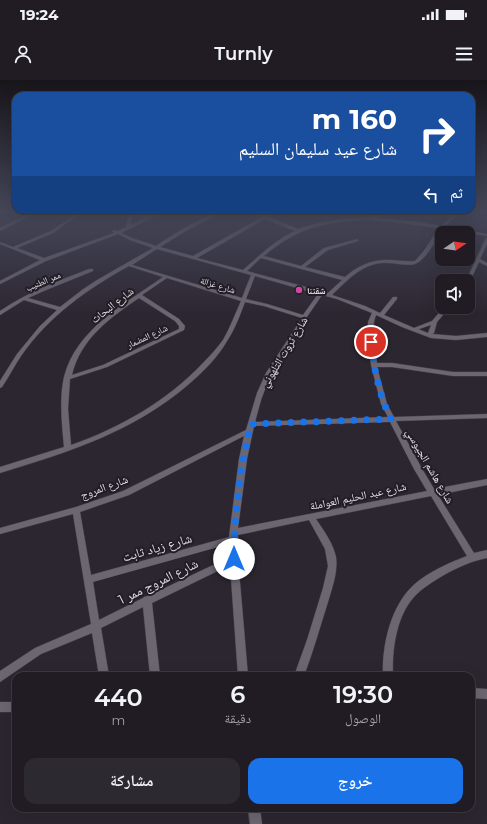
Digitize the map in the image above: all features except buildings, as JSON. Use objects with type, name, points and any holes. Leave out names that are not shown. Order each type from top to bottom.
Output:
[{"type":"street","points":[[5,246],[44,260]]},
{"type":"street","points":[[13,248],[19,246]]},
{"type":"street","points":[[0,283],[44,260],[81,246]]},
{"type":"street","points":[[150,246],[325,294],[375,312],[431,336],[466,338],[487,335]]},
{"type":"street","points":[[0,386],[23,348],[60,309],[99,281],[160,246]]},
{"type":"street","points":[[193,258],[215,246]]},
{"type":"street","points":[[244,272],[274,246]]},
{"type":"street","points":[[303,267],[326,249],[337,246]]},
{"type":"street","name":"شارع ثروت التلهوني","points":[[242,672],[234,559],[234,536],[244,459],[250,427],[260,393],[269,373],[304,317],[325,294],[357,269],[369,263],[386,261],[413,263],[419,260],[430,246]]},
{"type":"street","points":[[471,274],[484,246]]},
{"type":"street","points":[[261,257],[345,279]]},
{"type":"street","points":[[478,259],[487,265]]},
{"type":"street","name":"شارع غزالة","points":[[129,265],[166,278],[304,317]]},
{"type":"street","name":"ممر الطنيب","points":[[0,313],[40,289],[91,270]]},
{"type":"street","points":[[0,470],[68,449],[121,428],[152,410],[172,396],[204,366],[219,348],[230,331],[253,275]]},
{"type":"street","name":"شارع البحاث","points":[[68,449],[65,417],[68,378],[74,359],[88,338],[112,316],[166,278]]},
{"type":"street","name":"شارع المضمار","points":[[68,378],[105,366],[181,330],[182,326],[177,320],[140,296]]},
{"type":"street","points":[[23,298],[60,309]]},
{"type":"street","points":[[381,315],[395,298]]},
{"type":"street","name":"شارع هاشم الجيوسي","points":[[375,312],[371,327],[371,342],[374,365],[384,404],[432,492],[472,557]]},
{"type":"street","points":[[431,333],[434,322],[441,314]]},
{"type":"street","points":[[391,320],[444,337]]},
{"type":"street","points":[[417,328],[434,322]]},
{"type":"street","points":[[374,365],[392,365],[453,374],[487,374]]},
{"type":"street","points":[[250,427],[391,419],[487,416]]},
{"type":"street","name":"شارع المروج","points":[[103,672],[76,510],[141,486],[250,427]]},
{"type":"street","name":"شارع عبد الحليم العواملة","points":[[234,536],[311,517],[487,482]]},
{"type":"street","points":[[0,531],[76,510]]},
{"type":"street","points":[[300,672],[327,592],[332,562],[330,550],[326,541],[311,517]]},
{"type":"street","name":"شارع زياد ثابت","points":[[87,580],[234,536]]},
{"type":"street","points":[[388,672],[389,656],[394,628],[401,610],[411,594],[436,575],[472,557],[487,554]]},
{"type":"street","name":"شارع المروج ممر 1","points":[[0,677],[38,652],[95,627],[147,600],[234,559]]},
{"type":"street","points":[[147,600],[155,672]]},
{"type":"street","points":[[475,694],[487,694]]},
{"type":"street","points":[[0,708],[12,707]]},
{"type":"street","points":[[254,812],[256,824]]},
{"type":"place","name":"شقتنا","points":[[299,290]]},
{"type":"route","points":[[234,559],[234,539],[239,490],[251,424],[391,419],[379,389],[371,342]]}]
